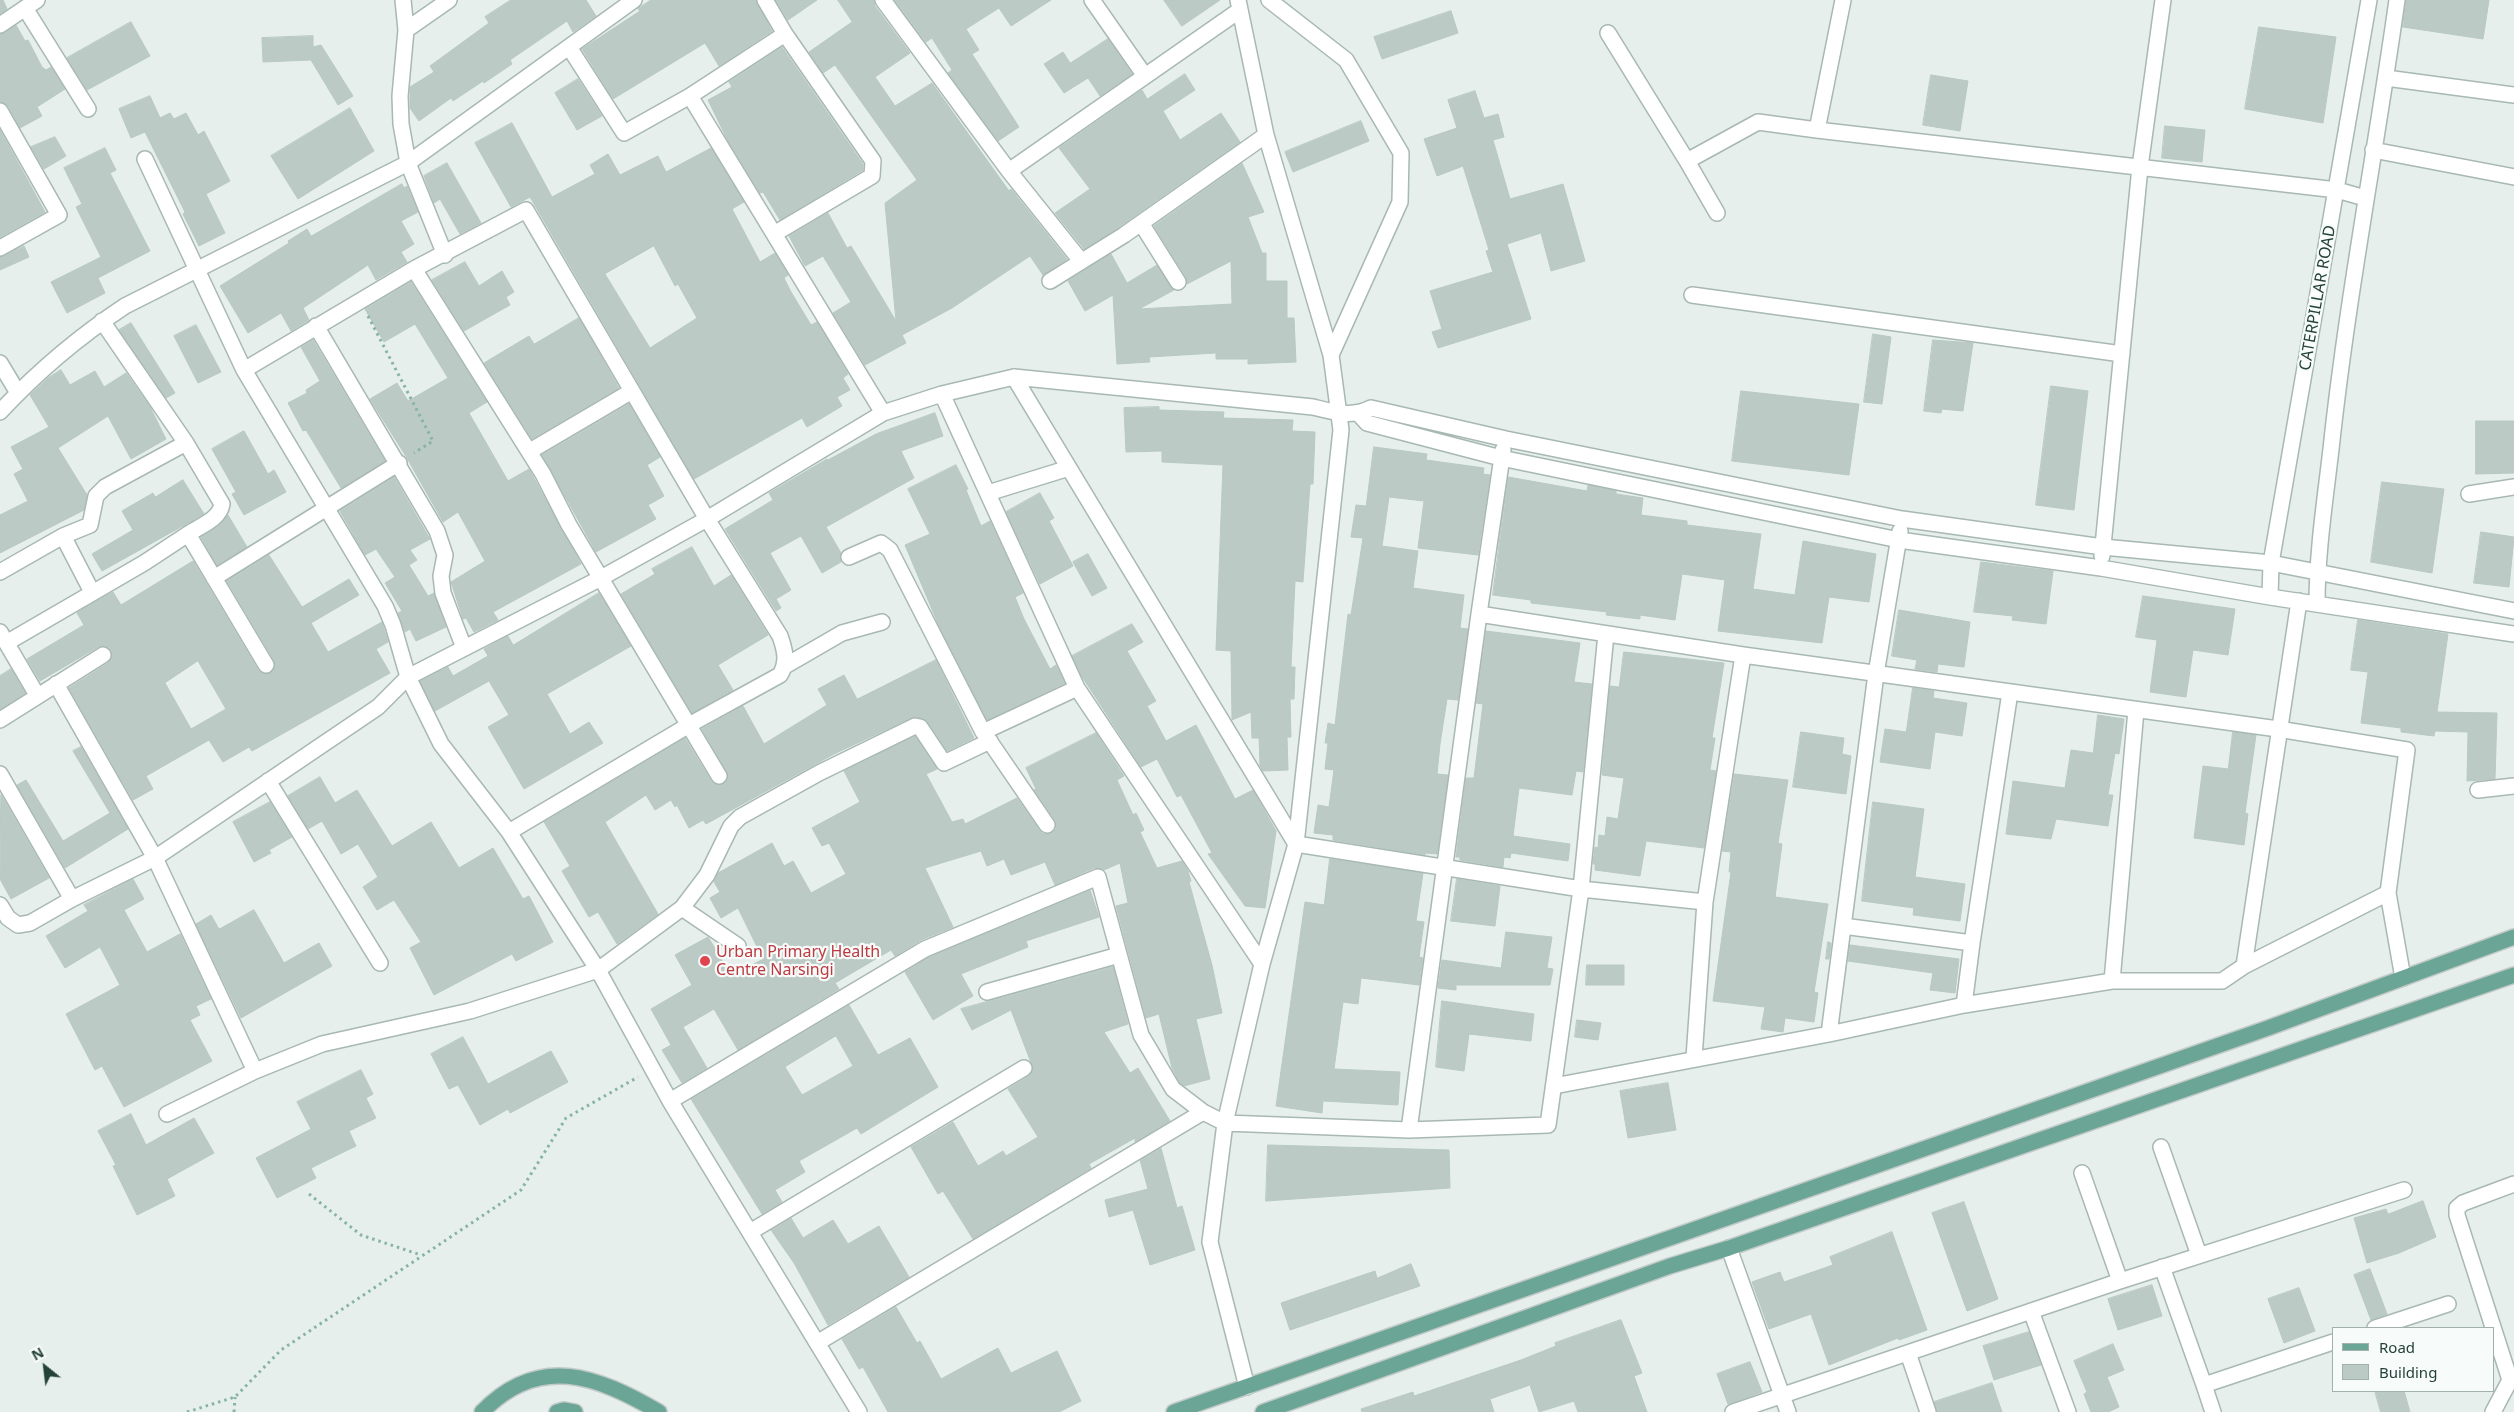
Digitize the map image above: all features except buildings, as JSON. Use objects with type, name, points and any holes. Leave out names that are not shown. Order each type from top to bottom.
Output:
[{"type":"main road","points":[[1174,1412],[2268,1028],[2514,937]]},
{"type":"main road","points":[[1263,1412],[1661,1270],[2514,975]]},
{"type":"main road","points":[[482,1412],[492,1401],[525,1382],[553,1374],[590,1380],[640,1401],[659,1412]]},
{"type":"main road","points":[[557,1412],[564,1410],[575,1412]]},
{"type":"street","points":[[403,0],[406,30],[400,96],[401,124],[408,163],[444,255]]},
{"type":"street","points":[[406,30],[449,0]]},
{"type":"street","points":[[0,412],[18,393],[102,322],[125,306],[195,268],[408,163],[634,0]]},
{"type":"street","points":[[765,0],[785,34],[873,161],[872,176],[774,234]]},
{"type":"street","points":[[883,0],[1009,171],[1081,261]]},
{"type":"street","points":[[1092,0],[1145,76]]},
{"type":"street","points":[[1269,0],[1346,60],[1402,153],[1400,202],[1331,355]]},
{"type":"street","points":[[1818,130],[1843,0]]},
{"type":"street","points":[[2102,568],[2140,167],[2163,0]]},
{"type":"street","name":"CATERPILLAR ROAD","points":[[2270,597],[2271,563],[2369,0]]},
{"type":"street","points":[[2397,0],[2373,150],[2514,177]]},
{"type":"street","points":[[0,25],[31,4],[88,109]]},
{"type":"street","points":[[1009,171],[1145,76],[1239,5],[1266,135],[1331,355],[1340,413],[1340,440],[1296,844],[1262,964],[1225,1123],[1210,1242],[1247,1387]]},
{"type":"street","points":[[1608,33],[1687,161],[1716,213]]},
{"type":"street","points":[[569,47],[624,133],[690,96],[785,34]]},
{"type":"street","points":[[2386,78],[2514,95]]},
{"type":"street","points":[[690,96],[883,413]]},
{"type":"street","points":[[0,111],[59,216],[0,248]]},
{"type":"street","points":[[1687,161],[1758,122],[2337,190],[2365,198]]},
{"type":"street","points":[[1050,281],[1140,223],[1266,135]]},
{"type":"street","name":"CATERPILLAR ROAD","points":[[2317,604],[2317,572],[2335,406],[2373,150]]},
{"type":"street","points":[[145,159],[244,370],[385,606],[393,625],[408,677],[441,744],[509,832],[598,970],[654,1068],[670,1101],[859,1412]]},
{"type":"street","points":[[244,370],[414,270],[526,210],[707,519],[780,636],[785,650],[785,666],[780,675],[689,725],[509,832]]},
{"type":"street","points":[[1140,223],[1178,282]]},
{"type":"street","points":[[414,270],[530,451],[601,578],[719,776]]},
{"type":"street","points":[[1692,294],[2122,354]]},
{"type":"street","points":[[37,695],[4,637],[144,563],[217,516],[221,511],[222,504],[186,443],[102,322]]},
{"type":"street","points":[[316,326],[438,530],[445,555],[441,576],[443,593],[464,648]]},
{"type":"street","points":[[0,363],[18,393]]},
{"type":"street","points":[[0,905],[8,918],[18,925],[30,923],[72,899],[155,858],[378,708],[408,677],[601,578],[707,519],[883,413],[942,394],[1014,377],[1312,407],[1340,413],[1359,414],[1371,408],[1506,438],[1902,519],[2103,546],[2271,563],[2514,611]]},
{"type":"street","points":[[1014,377],[1296,844]]},
{"type":"street","points":[[530,451],[632,391]]},
{"type":"street","points":[[942,394],[1077,688],[1262,964]]},
{"type":"street","points":[[1359,414],[1367,423],[1502,458],[1899,540],[2102,568],[2270,597],[2514,634]]},
{"type":"street","points":[[1409,1130],[1478,614],[1506,438]]},
{"type":"street","points":[[0,572],[63,536],[90,525],[96,496],[105,487],[186,443]]},
{"type":"street","points":[[214,578],[399,462]]},
{"type":"street","points":[[988,493],[1069,468]]},
{"type":"street","points":[[2469,494],[2514,487]]},
{"type":"street","points":[[1829,1034],[1876,674],[1902,519]]},
{"type":"street","points":[[188,534],[266,664]]},
{"type":"street","points":[[63,536],[92,592]]},
{"type":"street","points":[[849,557],[881,543],[890,550],[987,736],[1047,825]]},
{"type":"street","points":[[2244,966],[2298,601]]},
{"type":"street","points":[[1478,614],[1743,655],[2278,729],[2406,750],[2388,893],[2403,978]]},
{"type":"street","points":[[785,666],[842,633],[882,622]]},
{"type":"street","points":[[670,1101],[925,950],[1098,877],[1141,1035],[1173,1089],[1203,1112],[1225,1123],[1409,1130],[1548,1125],[1581,890],[1606,634]]},
{"type":"street","points":[[0,720],[103,655]]},
{"type":"street","points":[[1694,1058],[1705,902],[1743,655]]},
{"type":"street","points":[[56,684],[155,858],[255,1071]]},
{"type":"street","points":[[166,1114],[255,1071],[322,1044],[470,1011],[598,970],[682,908],[707,875],[732,826],[740,817],[819,773],[915,726],[920,727],[944,763],[987,736],[1077,688]]},
{"type":"street","points":[[1964,1005],[2010,692]]},
{"type":"street","points":[[2112,981],[2136,710]]},
{"type":"street","points":[[0,774],[72,899]]},
{"type":"street","points":[[268,781],[380,963]]},
{"type":"street","points":[[2478,790],[2514,786]]},
{"type":"street","points":[[1296,844],[1581,890],[1705,902]]},
{"type":"street","points":[[1554,1086],[1694,1058],[1829,1034],[1964,1005],[2112,981],[2222,981],[2244,966],[2388,893]]},
{"type":"street","points":[[682,908],[738,946]]},
{"type":"street","points":[[1843,926],[1972,943]]},
{"type":"street","points":[[987,992],[1119,956]]},
{"type":"street","points":[[750,1232],[1024,1068]]},
{"type":"street","points":[[817,1342],[1203,1112]]},
{"type":"street","points":[[2161,1147],[2198,1255]]},
{"type":"street","points":[[2082,1173],[2120,1281]]},
{"type":"street","points":[[2493,1412],[2512,1379],[2456,1215],[2457,1208],[2462,1204],[2514,1184]]},
{"type":"street","points":[[1733,1412],[2198,1255],[2404,1190]]},
{"type":"street","points":[[1729,1248],[1788,1412]]},
{"type":"street","points":[[2162,1267],[2213,1412]]},
{"type":"street","points":[[2378,1327],[2448,1304]]},
{"type":"street","points":[[2031,1311],[2068,1412]]},
{"type":"street","points":[[2204,1385],[2332,1342]]},
{"type":"street","points":[[1908,1353],[1928,1412]]},
{"type":"path","points":[[360,302],[433,441],[399,462]]},
{"type":"path","points":[[187,1412],[235,1397],[281,1350],[521,1190],[566,1118],[654,1068]]},
{"type":"path","points":[[309,1194],[361,1235],[422,1256]]},
{"type":"path","points":[[234,1412],[235,1397]]},
{"type":"place","name":"Urban Primary Health Centre Narsingi","points":[[705,961]]}]
